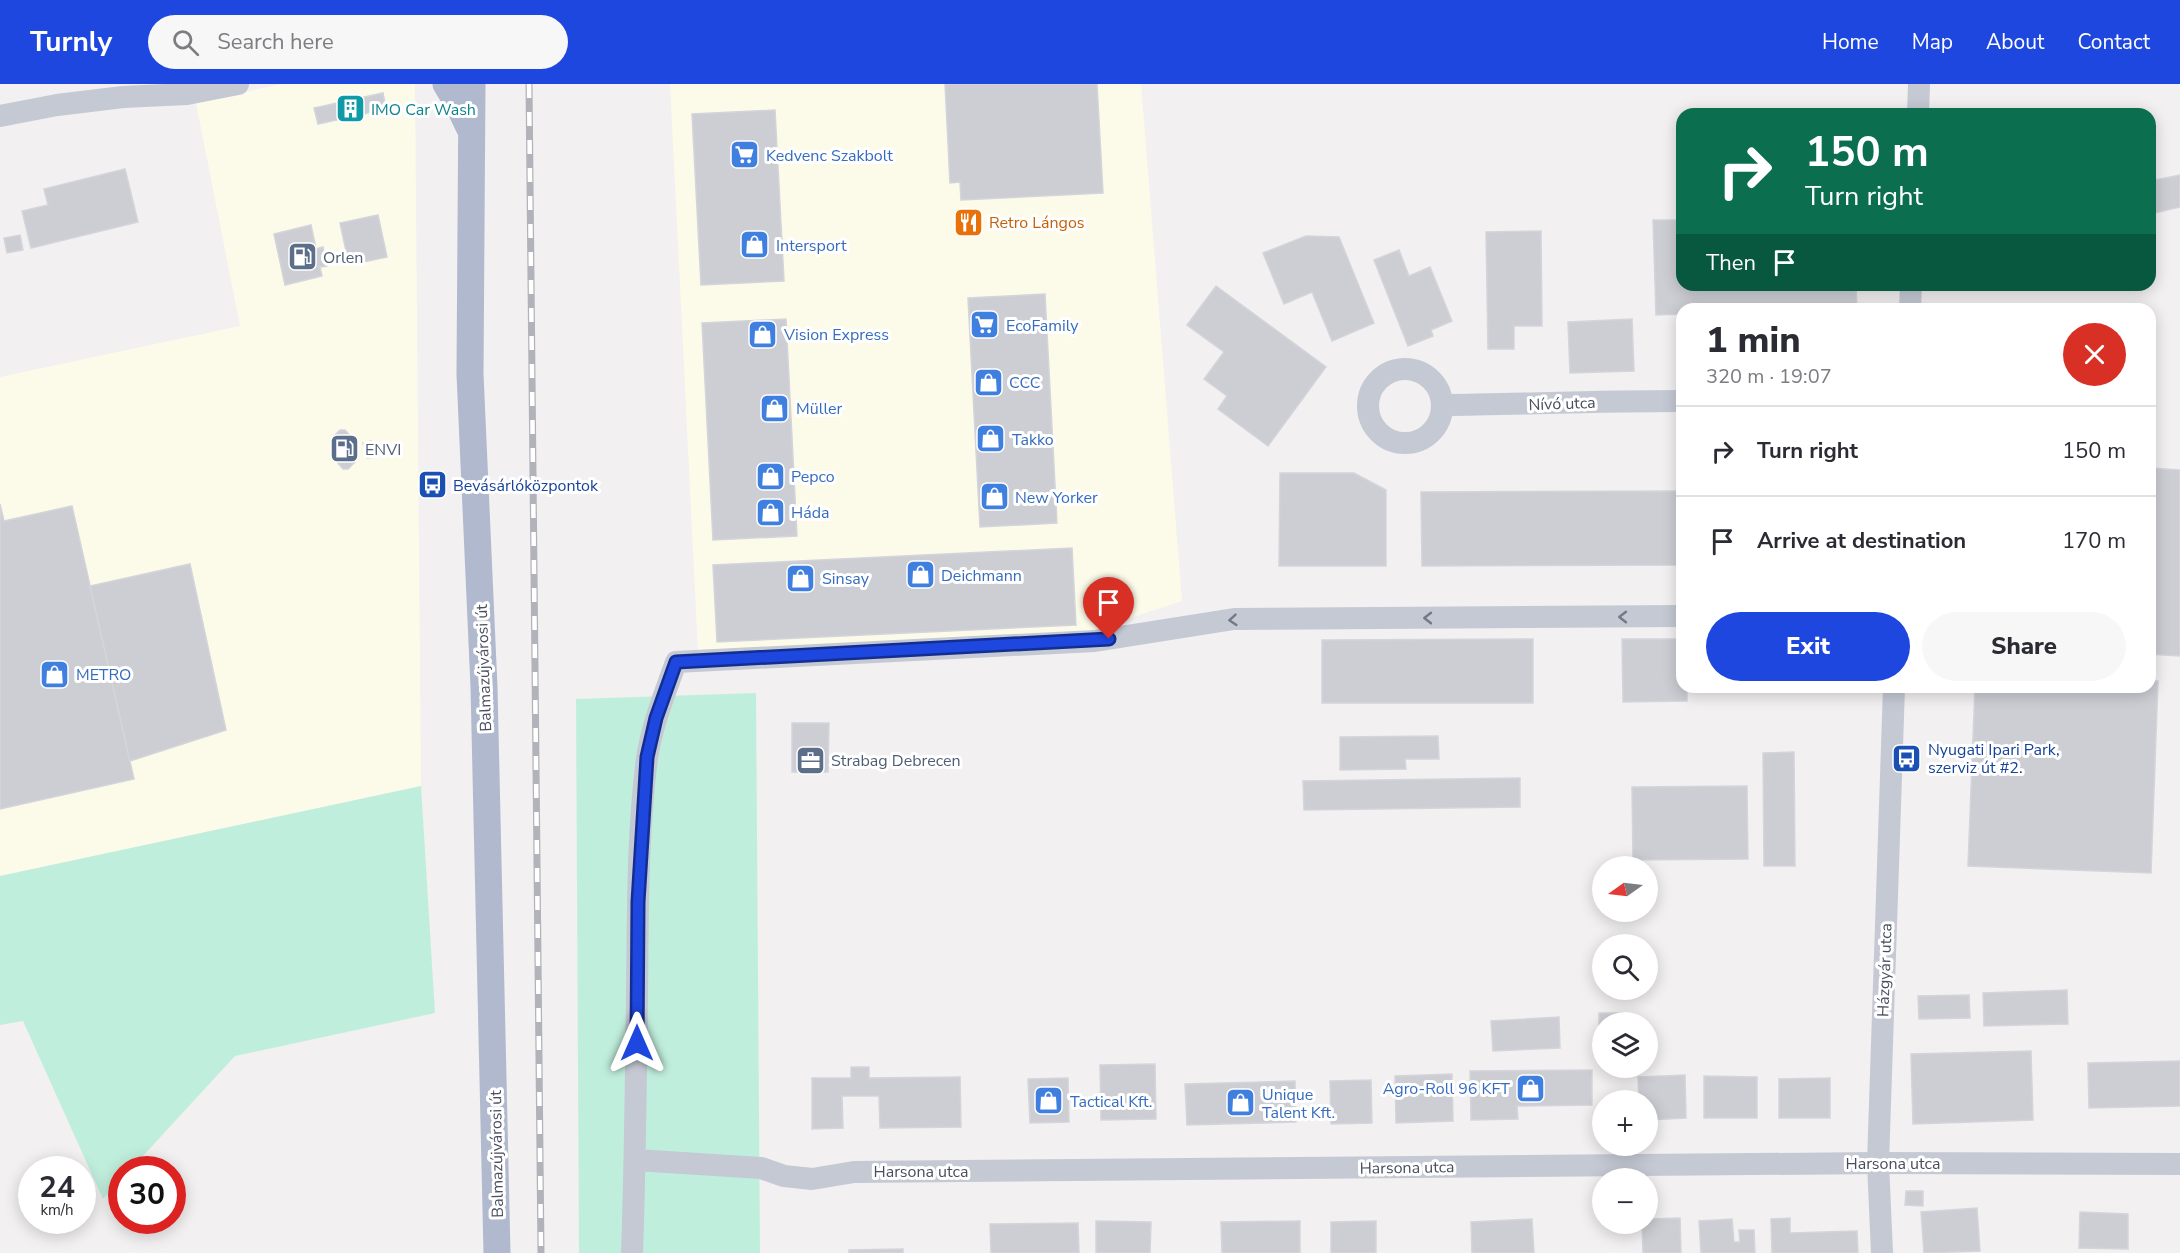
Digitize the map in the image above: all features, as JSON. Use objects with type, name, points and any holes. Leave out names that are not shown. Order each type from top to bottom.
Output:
[{"type":"main road","points":[[446,84],[471,134]]},
{"type":"main road","name":"Balmazújvárosi út","points":[[472,84],[470,374],[484,687],[497,1253]]},
{"type":"street","points":[[0,116],[122,91],[187,94],[238,84]]},
{"type":"street","points":[[1918,108],[1919,84]]},
{"type":"street","name":"Nívó utca","points":[[1442,405],[1676,401]]},
{"type":"street","points":[[632,1253],[636,1160],[638,902],[641,833],[647,757],[656,718],[676,662],[1095,641],[1234,620],[1676,616]]},
{"type":"street","name":"Házgyár utca","points":[[1882,1253],[1878,1163],[1894,693]]},
{"type":"street","name":"Harsona utca","points":[[636,1160],[761,1168],[784,1176],[812,1179],[854,1172],[1878,1163],[2180,1164]]},
{"type":"shaded area","points":[[281,84],[415,84],[421,786],[0,876],[0,377],[240,326],[196,103]]},
{"type":"shaded area","points":[[670,84],[1141,84],[1182,601],[1082,634],[698,650]]},
{"type":"green space","points":[[756,693],[760,1253],[579,1253],[576,699]]},
{"type":"green space","points":[[421,786],[435,1013],[235,1056],[143,1156],[108,1156],[108,1193],[103,1199],[96,1183],[96,1156],[84,1156],[23,1021],[0,1025],[0,876]]},
{"type":"building","points":[[945,84],[1097,84],[1103,193],[961,200],[960,182],[950,183]]},
{"type":"building","name":"IMO Car Wash","points":[[383,93],[386,109],[318,124],[314,108]]},
{"type":"building","points":[[775,110],[784,281],[701,285],[692,114]]},
{"type":"building","points":[[125,169],[138,222],[31,248],[22,211],[48,205],[44,189]]},
{"type":"building","points":[[2180,175],[2180,207],[2156,213],[2156,180]]},
{"type":"building","points":[[378,215],[387,257],[349,265],[340,223]]},
{"type":"building","points":[[1653,220],[1676,220],[1676,291],[1856,291],[1857,303],[1676,303],[1676,314],[1656,315]]},
{"type":"building","name":"Orlen","points":[[311,225],[316,249],[323,247],[327,266],[320,267],[322,276],[285,285],[274,234]]},
{"type":"building","points":[[1541,231],[1542,326],[1514,326],[1514,349],[1488,349],[1486,232]]},
{"type":"building","points":[[20,235],[23,250],[7,253],[4,238]]},
{"type":"building","points":[[1306,236],[1339,237],[1374,323],[1332,341],[1312,292],[1284,304],[1263,253]]},
{"type":"building","points":[[1399,250],[1409,276],[1430,267],[1452,321],[1431,330],[1433,336],[1408,346],[1374,260]]},
{"type":"building","points":[[1216,286],[1326,367],[1268,446],[1218,409],[1227,396],[1204,379],[1224,352],[1187,325]]},
{"type":"building","points":[[1045,294],[1057,523],[980,527],[968,298]]},
{"type":"building","points":[[786,319],[797,536],[713,540],[702,323]]},
{"type":"building","points":[[1632,319],[1634,371],[1570,373],[1568,322]]},
{"type":"building","name":"ENVI","points":[[340,430],[345,430],[351,437],[349,446],[356,457],[355,462],[348,469],[343,469],[337,462],[339,453],[333,437]]},
{"type":"building","points":[[371,441],[374,457],[367,458],[363,443]]},
{"type":"building","points":[[2156,468],[2180,470],[2180,656],[2156,654]]},
{"type":"building","points":[[1280,473],[1354,473],[1386,490],[1386,566],[1279,566]]},
{"type":"building","points":[[1676,491],[1676,565],[1422,566],[1421,492]]},
{"type":"building","name":"METRO","points":[[0,504],[4,521],[72,506],[134,779],[0,809]]},
{"type":"building","points":[[1072,548],[1076,625],[717,642],[713,565]]},
{"type":"building","points":[[190,564],[226,730],[130,761],[90,586]]},
{"type":"building","points":[[1533,639],[1533,703],[1322,703],[1322,640]]},
{"type":"building","points":[[1622,639],[1676,639],[1676,693],[1687,693],[1687,701],[1623,702]]},
{"type":"building","points":[[2156,681],[2158,681],[2151,873],[1968,866],[1975,693],[2156,693]]},
{"type":"building","name":"Strabag Debrecen","points":[[792,723],[829,723],[828,772],[792,772]]},
{"type":"building","points":[[1438,736],[1439,759],[1405,759],[1406,769],[1340,770],[1340,737]]},
{"type":"building","points":[[1794,752],[1795,866],[1764,866],[1763,753]]},
{"type":"building","points":[[1520,778],[1520,807],[1304,810],[1303,781]]},
{"type":"building","points":[[1747,786],[1748,859],[1658,860],[1658,856],[1633,856],[1632,787]]},
{"type":"building","points":[[2067,990],[2068,1024],[1984,1026],[1983,993]]},
{"type":"building","points":[[1969,995],[1970,1018],[1919,1019],[1918,996]]},
{"type":"building","points":[[1559,1017],[1560,1048],[1493,1051],[1491,1021]]},
{"type":"building","points":[[2031,1051],[2033,1120],[1913,1124],[1911,1054]]},
{"type":"building","points":[[2180,1061],[2180,1106],[2089,1108],[2088,1063]]},
{"type":"building","points":[[1155,1064],[1156,1119],[1101,1120],[1100,1065]]},
{"type":"building","points":[[851,1067],[869,1067],[869,1078],[960,1077],[961,1127],[880,1128],[879,1096],[842,1096],[843,1128],[812,1129],[812,1078],[851,1078]]},
{"type":"building","name":"Agro-Roll 96 KFT","points":[[1592,1070],[1592,1105],[1517,1106],[1518,1119],[1471,1120],[1470,1071]]},
{"type":"building","points":[[1452,1074],[1453,1121],[1396,1123],[1395,1076]]},
{"type":"building","points":[[1685,1075],[1686,1118],[1658,1119],[1658,1090],[1639,1090],[1638,1078],[1658,1078],[1658,1076]]},
{"type":"building","points":[[1704,1076],[1757,1077],[1757,1118],[1704,1118]]},
{"type":"building","name":"Tactical Kft.","points":[[1068,1078],[1069,1122],[1030,1123],[1028,1079]]},
{"type":"building","points":[[1830,1078],[1830,1118],[1779,1118],[1779,1079]]},
{"type":"building","points":[[1371,1080],[1372,1123],[1331,1124],[1330,1081]]},
{"type":"building","name":"Unique Talent Kft.","points":[[1295,1081],[1296,1122],[1187,1125],[1185,1084]]},
{"type":"building","points":[[1906,1191],[1923,1191],[1923,1206],[1905,1205]]},
{"type":"building","points":[[1977,1208],[1980,1251],[1924,1253],[1921,1212]]},
{"type":"building","points":[[2080,1212],[2128,1214],[2128,1249],[2079,1248]]},
{"type":"building","points":[[1680,1218],[1681,1253],[1643,1253],[1642,1234],[1658,1234],[1658,1219]]},
{"type":"building","points":[[1790,1218],[1790,1233],[1857,1231],[1858,1253],[1772,1253],[1771,1219]]},
{"type":"building","points":[[1532,1219],[1534,1253],[1472,1253],[1471,1222]]},
{"type":"building","points":[[1732,1219],[1734,1242],[1740,1242],[1739,1230],[1754,1230],[1755,1253],[1701,1253],[1699,1221]]},
{"type":"building","points":[[1096,1221],[1151,1222],[1150,1253],[1096,1253]]},
{"type":"building","points":[[1300,1221],[1300,1253],[1222,1253],[1221,1222]]},
{"type":"building","points":[[1376,1221],[1376,1253],[1331,1253],[1331,1222]]},
{"type":"building","points":[[1078,1223],[1079,1253],[991,1253],[990,1224]]},
{"type":"building","points":[[903,1249],[903,1253],[849,1253],[849,1250]]},
{"type":"railway","points":[[529,84],[541,1253]]},
{"type":"place","name":"IMO Car Wash","points":[[350,109]]},
{"type":"place","name":"Kedvenc Szakbolt","points":[[745,155]]},
{"type":"place","name":"Retro Lángos","points":[[968,222]]},
{"type":"place","name":"Intersport","points":[[755,245]]},
{"type":"place","name":"Orlen","points":[[302,257]]},
{"type":"place","name":"EcoFamily","points":[[985,325]]},
{"type":"place","name":"Vision Express","points":[[763,334]]},
{"type":"place","name":"CCC","points":[[988,382]]},
{"type":"place","name":"Müller","points":[[775,408]]},
{"type":"place","name":"Takko","points":[[991,439]]},
{"type":"place","name":"ENVI","points":[[344,449]]},
{"type":"place","name":"Pepco","points":[[770,476]]},
{"type":"place","name":"Bevásárlóközpontok","points":[[432,485]]},
{"type":"place","name":"New Yorker","points":[[994,497]]},
{"type":"place","name":"Háda","points":[[770,512]]},
{"type":"place","name":"Deichmann","points":[[920,575]]},
{"type":"place","name":"Sinsay","points":[[801,578]]},
{"type":"place","name":"METRO","points":[[55,674]]},
{"type":"place","name":"Nyugati Ipari Park, szerviz út #2.","points":[[1907,758]]},
{"type":"place","name":"Strabag Debrecen","points":[[810,760]]},
{"type":"place","name":"Agro-Roll 96 KFT","points":[[1531,1088]]},
{"type":"place","name":"Tactical Kft.","points":[[1049,1101]]},
{"type":"place","name":"Unique Talent Kft.","points":[[1241,1103]]},
{"type":"route","points":[[637,1043],[638,902],[647,757],[656,718],[676,662],[1109,639]]}]
